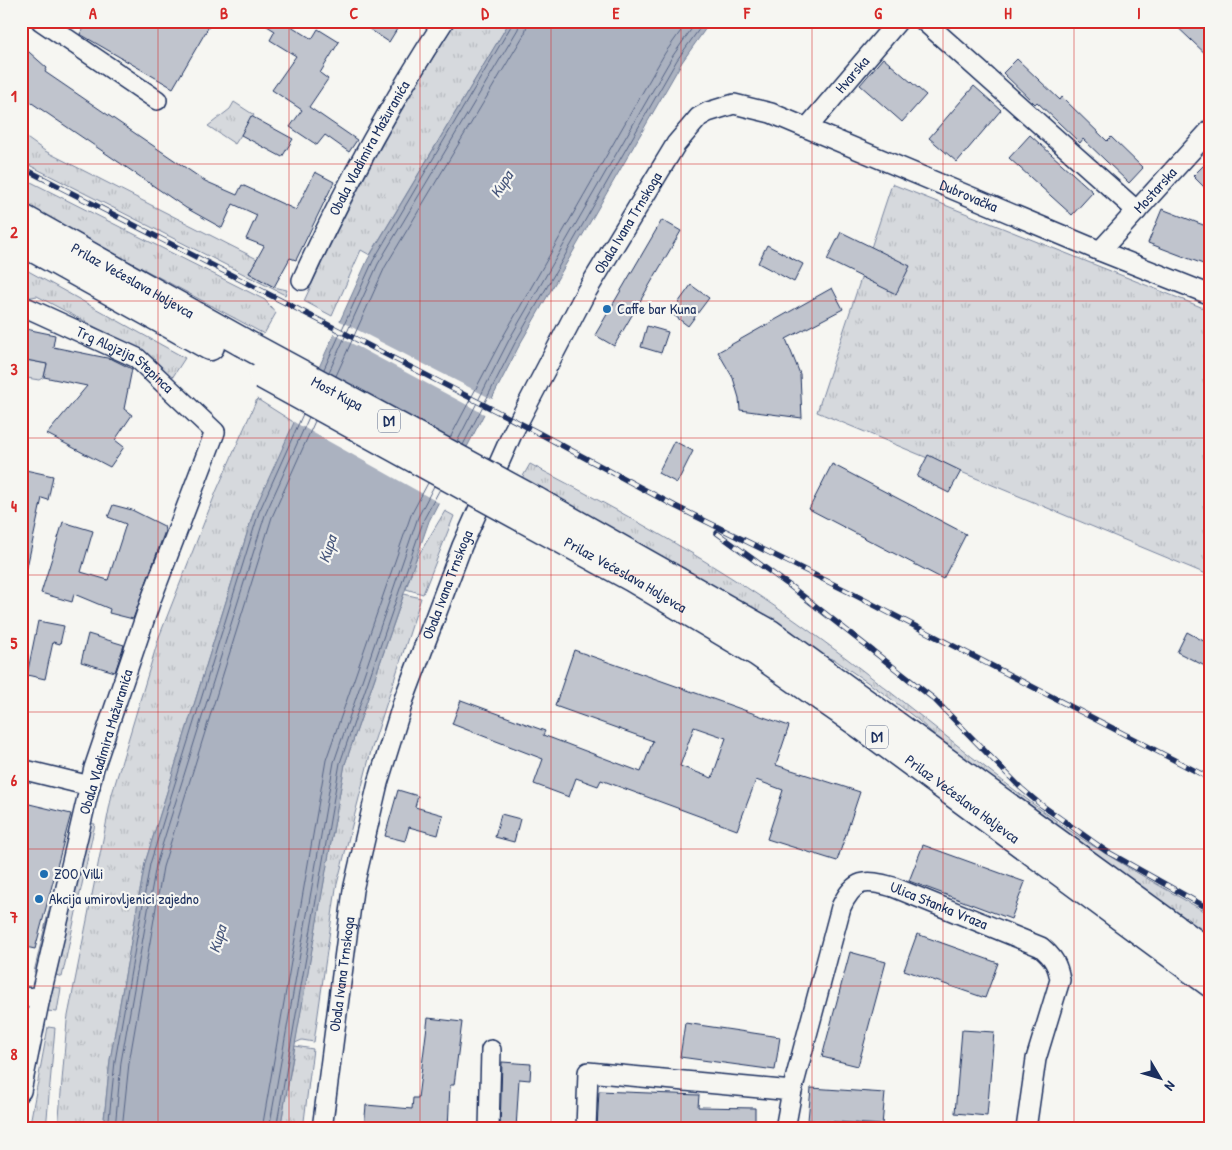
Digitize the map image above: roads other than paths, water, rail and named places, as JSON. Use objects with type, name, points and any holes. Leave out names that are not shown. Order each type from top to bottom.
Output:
[{"type":"highway","name":"Prilaz Većeslava Holjevca","points":[[21,218],[238,350]]},
{"type":"highway","name":"Prilaz Većeslava Holjevca","points":[[21,242],[238,350]]},
{"type":"highway","name":"Most Kupa","points":[[238,350],[530,510]]},
{"type":"highway","name":"Prilaz Većeslava Holjevca","points":[[530,510],[770,634],[1211,955]]},
{"type":"highway","name":"Prilaz Većeslava Holjevca","points":[[530,510],[633,578],[759,653],[859,723],[1211,983]]},
{"type":"street","points":[[41,21],[157,100]]},
{"type":"street","name":"Obala Vladimira Mažuranića","points":[[302,280],[355,170],[444,21]]},
{"type":"street","name":"Hvarska","points":[[807,128],[898,21]]},
{"type":"street","points":[[924,21],[1137,211]]},
{"type":"street","name":"Dubrovačka","points":[[725,106],[734,104],[771,112],[1100,252],[1211,295]]},
{"type":"street","name":"Obala Ivana Trnskoga","points":[[322,1129],[353,890],[378,782],[404,699],[462,546],[512,434],[590,286],[676,144],[699,117],[725,106]]},
{"type":"street","name":"Mostarska","points":[[1100,252],[1211,129]]},
{"type":"street","name":"Trg Alojzija Stepinca","points":[[21,306],[136,358],[215,432]]},
{"type":"street","name":"Obala Vladimira Mažuranića","points":[[21,1091],[40,998],[90,786],[152,597],[215,432]]},
{"type":"street","points":[[21,769],[90,786]]},
{"type":"street","name":"Ulica Stanka Vraza","points":[[785,1129],[792,1091],[841,907],[854,888],[862,882],[872,881],[893,887],[1041,947],[1053,956],[1060,980],[1036,1059],[1026,1129]]},
{"type":"street","points":[[21,997],[40,998]]},
{"type":"street","points":[[489,1129],[488,1107],[491,1050]]},
{"type":"street","points":[[586,1129],[588,1072],[792,1091]]},
{"type":"water","name":"Kupa","points":[[510,21],[711,21],[682,62],[520,344],[429,521],[345,764],[280,1129],[103,1129],[110,1060],[145,863],[254,511],[368,259]]},
{"type":"railway","points":[[21,167],[535,431],[675,506],[845,590],[1211,779]]},
{"type":"railway","points":[[717,533],[790,586],[934,699],[1021,788],[1040,804],[1106,851],[1211,910]]},
{"type":"place","name":"Caffe bar Kuna","points":[[607,309]]},
{"type":"place","name":"ZOO Villi","points":[[44,874]]},
{"type":"place","name":"Akcija umirovljenici zajedno","points":[[39,899]]}]
